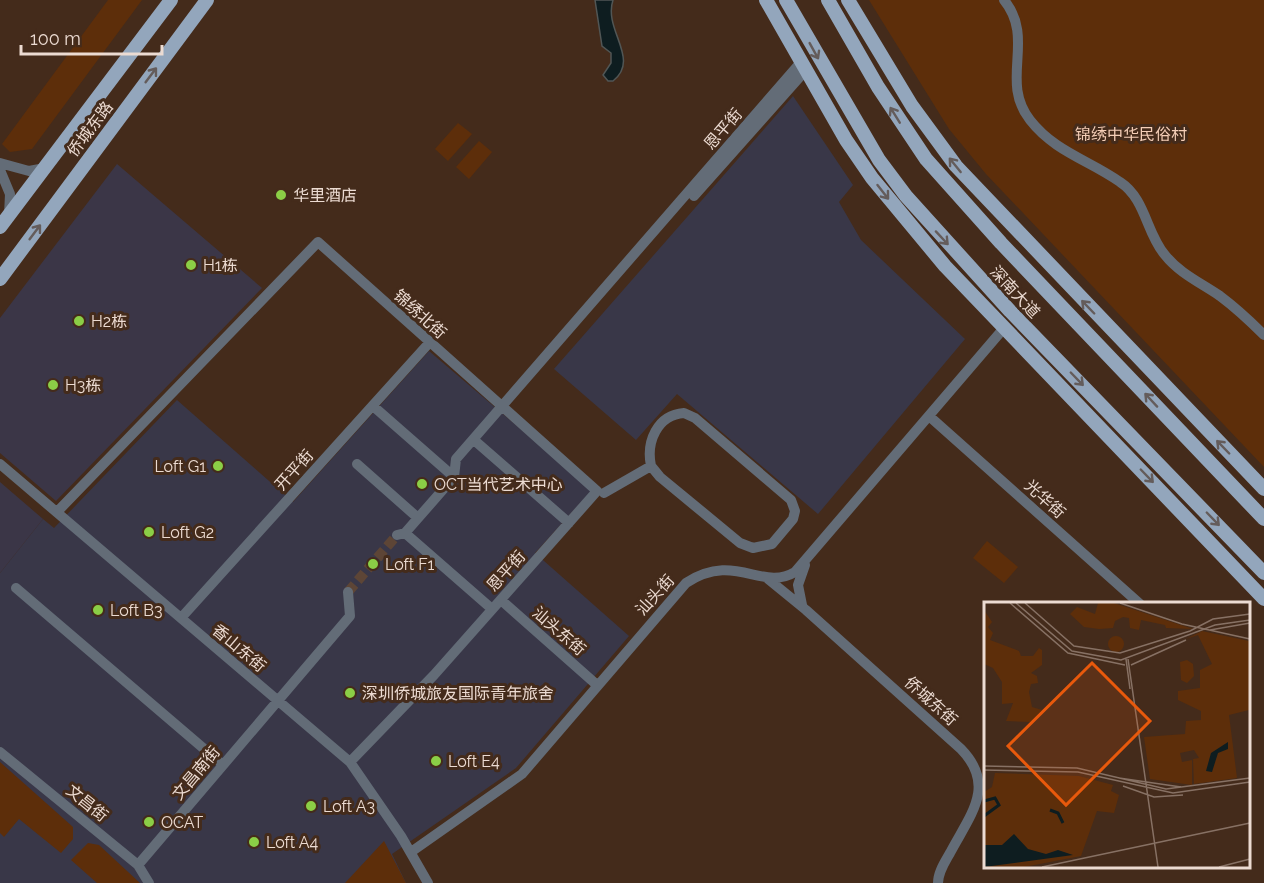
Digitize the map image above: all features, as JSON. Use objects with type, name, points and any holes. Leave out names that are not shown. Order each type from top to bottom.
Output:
[{"type":"main road","name":"侨城东路","points":[[0,227],[171,0]]},
{"type":"main road","name":"侨城东路","points":[[0,279],[207,0]]},
{"type":"main road","name":"深南大道","points":[[786,0],[879,160],[936,231],[1264,573]]},
{"type":"main road","name":"深南大道","points":[[828,0],[903,127],[926,159],[1001,243],[1264,519]]},
{"type":"main road","points":[[835,0],[846,32]]},
{"type":"main road","points":[[848,0],[934,139],[978,192],[1264,489]]},
{"type":"main road","points":[[770,4],[803,66],[859,159],[900,214],[945,266],[1264,599]]},
{"type":"main road","points":[[818,90],[845,126],[879,160]]},
{"type":"main road","points":[[1001,243],[1059,276]]},
{"type":"main road","points":[[1086,412],[1147,451]]},
{"type":"street","points":[[1004,0],[1014,16],[1019,32],[1016,91],[1030,120],[1074,157],[1121,182],[1140,203],[1164,254],[1177,268],[1246,316],[1264,335]]},
{"type":"street","name":"恩平街","points":[[454,477],[456,459],[503,408],[506,400],[803,66]]},
{"type":"street","points":[[0,164],[29,171],[45,168]]},
{"type":"street","points":[[0,170],[10,194],[9,215]]},
{"type":"street","name":"锦绣北街","points":[[57,513],[318,242],[503,408]]},
{"type":"street","name":"汕头街","points":[[411,852],[522,774],[677,591],[696,577],[727,568],[766,578],[788,576],[810,557],[1004,328]]},
{"type":"street","name":"开平街","points":[[181,618],[430,342]]},
{"type":"street","points":[[373,406],[454,477],[401,534],[492,609]]},
{"type":"street","points":[[503,408],[601,492],[617,495]]},
{"type":"street","points":[[684,413],[695,418],[791,500],[795,511],[793,519],[772,544],[753,548],[740,543],[660,477],[651,466],[648,451],[651,437],[668,417],[684,413]]},
{"type":"street","name":"光华街","points":[[929,416],[1138,602]]},
{"type":"street","points":[[474,440],[569,523]]},
{"type":"street","name":"香山东街","points":[[0,464],[350,762],[411,852],[428,883]]},
{"type":"street","points":[[357,464],[418,518]]},
{"type":"street","name":"恩平街","points":[[350,762],[434,675],[569,523],[601,492],[651,466]]},
{"type":"street","points":[[806,610],[799,598],[798,585],[810,557]]},
{"type":"street","name":"侨城东街","points":[[766,578],[806,610],[961,748],[977,769],[980,780],[976,803],[941,869],[938,883]]},
{"type":"street","points":[[16,588],[222,765]]},
{"type":"street","name":"文昌南街","points":[[138,865],[350,616],[348,592]]},
{"type":"street","name":"汕头东街","points":[[501,600],[597,685]]},
{"type":"street","name":"文昌街","points":[[0,752],[138,865],[149,883]]},
{"type":"shaded area","points":[[595,0],[613,0],[611,11],[623,54],[623,63],[621,72],[613,81],[608,81],[603,75],[611,63],[611,53],[602,46]]},
{"type":"shaded area","points":[[793,96],[853,185],[839,202],[861,240],[965,339],[818,514],[677,394],[636,440],[554,369]]},
{"type":"shaded area","points":[[117,164],[262,288],[56,501],[0,453],[0,318]]},
{"type":"shaded area","points":[[429,351],[592,490],[535,553],[629,636],[516,768],[392,854],[406,883],[0,883],[0,573],[43,519],[54,528],[177,400],[293,502]]},
{"type":"shaded area","points":[[0,482],[43,519],[0,573]]},
{"type":"green space","points":[[108,0],[142,0],[32,149],[10,152],[2,144]]},
{"type":"green space","name":"锦绣中华民俗村","points":[[869,0],[1264,0],[1264,467],[986,174],[949,129]]},
{"type":"green space","points":[[458,123],[472,134],[448,161],[435,149]]},
{"type":"green space","points":[[479,141],[492,152],[469,179],[456,167]]},
{"type":"green space","points":[[987,541],[1018,567],[1004,583],[973,558]]},
{"type":"green space","points":[[0,762],[73,827],[73,839],[61,853],[19,819],[4,837],[0,833]]},
{"type":"green space","points":[[384,841],[406,883],[345,883]]},
{"type":"green space","points":[[88,843],[99,845],[140,883],[97,883],[71,860]]},
{"type":"tunnel","points":[[348,592],[397,535]]},
{"type":"place","name":"华里酒店","points":[[281,195]]},
{"type":"place","name":"H1栋","points":[[191,265]]},
{"type":"place","name":"H2栋","points":[[79,321]]},
{"type":"place","name":"H3栋","points":[[53,385]]},
{"type":"place","name":"Loft G1","points":[[218,466]]},
{"type":"place","name":"OCT当代艺术中心","points":[[422,484]]},
{"type":"place","name":"Loft G2","points":[[149,532]]},
{"type":"place","name":"Loft F1","points":[[373,564]]},
{"type":"place","name":"Loft B3","points":[[98,610]]},
{"type":"place","name":"深圳侨城旅友国际青年旅舍","points":[[350,693]]},
{"type":"place","name":"Loft E4","points":[[436,761]]},
{"type":"place","name":"Loft A3","points":[[311,806]]},
{"type":"place","name":"OCAT","points":[[149,822]]},
{"type":"place","name":"Loft A4","points":[[254,842]]}]
